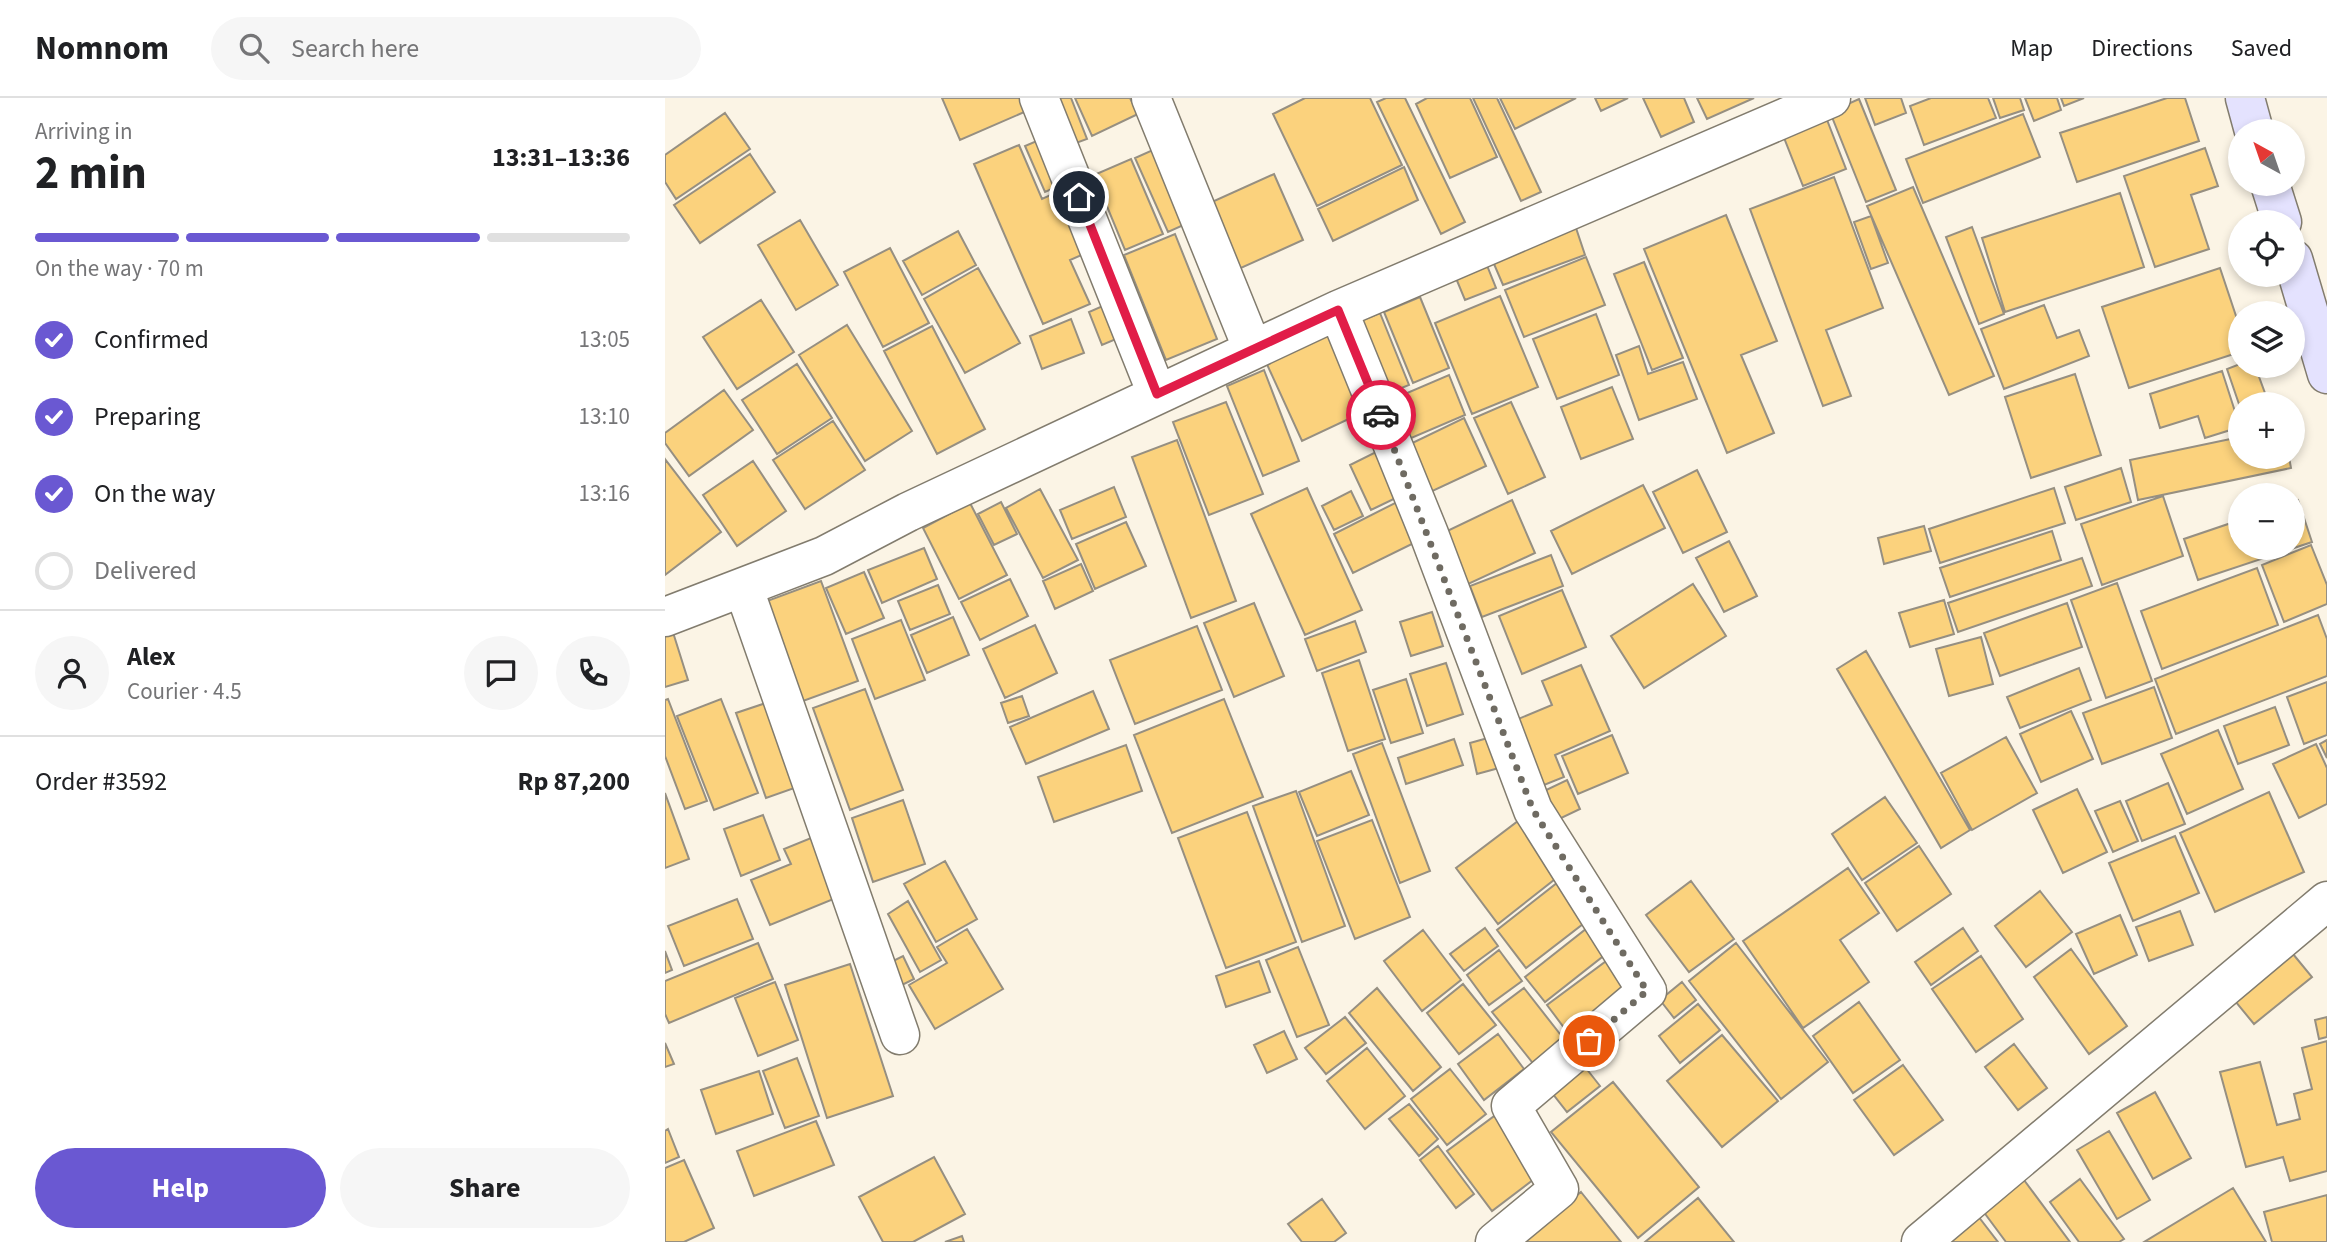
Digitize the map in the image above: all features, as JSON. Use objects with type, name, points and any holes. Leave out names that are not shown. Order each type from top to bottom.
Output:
[{"type":"main road","points":[[2245,98],[2251,119]]},
{"type":"main road","points":[[2301,287],[2327,374]]},
{"type":"street","points":[[1039,98],[1157,394]]},
{"type":"street","points":[[1151,98],[1253,350]]},
{"type":"street","points":[[665,617],[744,589],[824,556],[908,512],[1338,310],[1831,98]]},
{"type":"street","points":[[1338,310],[1429,534],[1533,810],[1647,991],[1511,1107],[1559,1189],[1495,1242]]},
{"type":"street","points":[[744,589],[900,1035]]},
{"type":"street","points":[[1921,1242],[2327,901]]},
{"type":"building","points":[[942,98],[1035,98],[1038,106],[960,140]]},
{"type":"building","points":[[1046,98],[1071,98],[1087,139],[1065,147]]},
{"type":"building","points":[[1075,98],[1130,98],[1138,114],[1092,136]]},
{"type":"building","points":[[1305,98],[1370,98],[1402,165],[1317,206],[1273,114]]},
{"type":"building","points":[[1386,98],[1405,98],[1465,222],[1441,234],[1377,102]]},
{"type":"building","points":[[1427,98],[1470,98],[1497,157],[1450,178],[1416,104]]},
{"type":"building","points":[[1473,98],[1497,98],[1541,192],[1521,201]]},
{"type":"building","points":[[1500,98],[1576,98],[1515,129]]},
{"type":"building","points":[[1595,98],[1628,98],[1601,111]]},
{"type":"building","points":[[1643,98],[1684,98],[1694,122],[1661,137]]},
{"type":"building","points":[[1697,98],[1754,98],[1707,119]]},
{"type":"building","points":[[1865,98],[1901,98],[1906,113],[1875,125]]},
{"type":"building","points":[[1931,98],[1988,98],[1996,118],[1924,145],[1910,106]]},
{"type":"building","points":[[1993,98],[2020,98],[2024,110],[2000,118]]},
{"type":"building","points":[[2025,98],[2057,98],[2061,110],[2034,121]]},
{"type":"building","points":[[2061,98],[2084,98],[2064,106]]},
{"type":"building","points":[[2167,98],[2185,98],[2199,141],[2077,182],[2060,133]]},
{"type":"building","points":[[1859,99],[1896,190],[1866,202],[1830,112]]},
{"type":"building","points":[[1822,107],[1846,169],[1803,186],[1779,125]]},
{"type":"building","points":[[725,113],[750,149],[676,199],[665,182],[665,155]]},
{"type":"building","points":[[2023,114],[2040,157],[1923,203],[1906,159]]},
{"type":"building","points":[[1046,137],[1066,183],[1045,192],[1025,146]]},
{"type":"building","points":[[1019,145],[1042,199],[1066,188],[1093,250],[1070,260],[1090,304],[1043,324],[974,164]]},
{"type":"building","points":[[1164,145],[1197,219],[1168,232],[1135,158]]},
{"type":"building","points":[[2205,148],[2218,186],[2191,195],[2209,249],[2155,267],[2124,176]]},
{"type":"building","points":[[750,154],[775,192],[700,243],[674,205]]},
{"type":"building","points":[[1131,159],[1163,234],[1125,250],[1094,175]]},
{"type":"building","points":[[1404,167],[1418,200],[1333,241],[1318,209]]},
{"type":"building","points":[[1274,174],[1303,240],[1232,272],[1203,206]]},
{"type":"building","points":[[1834,177],[1883,308],[1826,330],[1851,396],[1823,406],[1750,209]]},
{"type":"building","points":[[1913,187],[1994,376],[1949,395],[1867,206]]},
{"type":"building","points":[[2120,193],[2144,267],[2005,312],[1982,238]]},
{"type":"building","points":[[1726,215],[1777,341],[1741,355],[1774,433],[1727,453],[1644,249]]},
{"type":"building","points":[[1871,216],[1888,263],[1871,269],[1854,222]]},
{"type":"building","points":[[800,220],[838,285],[796,310],[758,245]]},
{"type":"building","points":[[1575,225],[1585,255],[1503,285],[1491,257]]},
{"type":"building","points":[[1972,227],[2004,314],[1979,324],[1946,237]]},
{"type":"building","points":[[958,231],[976,265],[922,295],[903,261]]},
{"type":"building","points":[[1175,234],[1217,339],[1166,360],[1124,255]]},
{"type":"building","points":[[890,248],[929,323],[883,347],[844,272]]},
{"type":"building","points":[[1586,257],[1605,305],[1524,337],[1505,290]]},
{"type":"building","points":[[1484,258],[1496,288],[1465,300],[1453,271]]},
{"type":"building","points":[[1644,262],[1683,358],[1652,370],[1614,274]]},
{"type":"building","points":[[978,268],[1020,343],[965,373],[924,299]]},
{"type":"building","points":[[2220,268],[2231,301],[2228,301],[2228,356],[2129,388],[2102,307]]},
{"type":"building","points":[[1500,296],[1538,387],[1472,414],[1435,323]]},
{"type":"building","points":[[1420,297],[1449,368],[1413,383],[1384,312]]},
{"type":"building","points":[[761,300],[794,352],[737,389],[703,337]]},
{"type":"building","points":[[1114,301],[1128,334],[1102,345],[1089,312]]},
{"type":"building","points":[[2044,305],[2057,338],[2079,330],[2089,356],[2004,389],[1981,329]]},
{"type":"building","points":[[1380,313],[1409,385],[1382,396],[1353,324]]},
{"type":"building","points":[[1596,314],[1619,375],[1557,399],[1533,339]]},
{"type":"building","points":[[1071,319],[1084,353],[1042,369],[1030,336]]},
{"type":"building","points":[[847,325],[912,431],[865,461],[799,355]]},
{"type":"building","points":[[932,326],[985,429],[937,454],[884,351]]},
{"type":"building","points":[[1332,328],[1370,409],[1302,441],[1265,360]]},
{"type":"building","points":[[1639,346],[1648,374],[1683,362],[1697,399],[1639,420],[1616,355]]},
{"type":"building","points":[[797,364],[832,418],[777,454],[742,400]]},
{"type":"building","points":[[1264,370],[1299,461],[1263,476],[1227,386]]},
{"type":"building","points":[[2222,371],[2229,392],[2228,431],[2205,438],[2198,416],[2160,428],[2150,394]]},
{"type":"building","points":[[2075,374],[2101,455],[2031,478],[2005,397]]},
{"type":"building","points":[[1449,375],[1465,415],[1402,442],[1386,402]]},
{"type":"building","points":[[2230,378],[2259,378],[2265,392],[2235,392]]},
{"type":"building","points":[[1612,387],[1633,439],[1581,459],[1561,407]]},
{"type":"building","points":[[724,390],[753,430],[689,476],[665,443],[665,433]]},
{"type":"building","points":[[1226,402],[1263,494],[1209,515],[1173,422]]},
{"type":"building","points":[[1511,402],[1545,477],[1508,494],[1474,418]]},
{"type":"building","points":[[1464,418],[1486,466],[1426,494],[1404,447]]},
{"type":"building","points":[[833,421],[865,470],[805,509],[773,460]]},
{"type":"building","points":[[1177,440],[1236,601],[1191,618],[1132,457]]},
{"type":"building","points":[[2228,440],[2228,469],[2286,469],[2138,500],[2130,460]]},
{"type":"building","points":[[1380,450],[1402,495],[1371,510],[1350,465]]},
{"type":"building","points":[[665,459],[721,532],[665,575]]},
{"type":"building","points":[[753,461],[786,511],[737,546],[703,495]]},
{"type":"building","points":[[2121,468],[2131,502],[2076,520],[2065,487]]},
{"type":"building","points":[[1697,470],[1727,532],[1683,553],[1653,492]]},
{"type":"building","points":[[1643,485],[1665,528],[1572,574],[1551,531]]},
{"type":"building","points":[[1114,487],[1126,517],[1072,539],[1060,510]]},
{"type":"building","points":[[1307,488],[1362,610],[1305,635],[1251,514]]},
{"type":"building","points":[[2054,488],[2065,523],[1940,563],[1929,529]]},
{"type":"building","points":[[1040,489],[1078,560],[1043,578],[1006,508]]},
{"type":"building","points":[[1351,491],[1363,516],[1334,530],[1322,506]]},
{"type":"building","points":[[2163,496],[2183,556],[2102,585],[2081,524]]},
{"type":"building","points":[[1512,500],[1535,553],[1466,585],[1443,533]]},
{"type":"building","points":[[1399,501],[1418,541],[1353,573],[1334,534]]},
{"type":"building","points":[[1001,502],[1017,534],[994,545],[978,514]]},
{"type":"building","points":[[970,503],[1007,575],[959,599],[923,528]]},
{"type":"building","points":[[2305,521],[2312,542],[2305,544]]},
{"type":"building","points":[[1126,522],[1146,566],[1095,589],[1076,544]]},
{"type":"building","points":[[2228,524],[2228,560],[2258,560],[2198,580],[2184,539]]},
{"type":"building","points":[[1924,526],[1931,551],[1884,564],[1878,538]]},
{"type":"building","points":[[2052,531],[2061,560],[1950,597],[1940,568]]},
{"type":"building","points":[[1729,541],[1757,596],[1724,612],[1696,558]]},
{"type":"building","points":[[2311,545],[2327,585],[2327,604],[2284,622],[2262,565],[2274,560],[2305,560],[2305,547]]},
{"type":"building","points":[[924,548],[937,579],[882,603],[868,570]]},
{"type":"building","points":[[1551,555],[1563,586],[1482,617],[1470,586]]},
{"type":"building","points":[[2082,558],[2092,586],[1958,632],[1948,603]]},
{"type":"building","points":[[1081,564],[1093,591],[1055,609],[1043,581]]},
{"type":"building","points":[[2257,568],[2278,625],[2162,669],[2141,611]]},
{"type":"building","points":[[864,572],[884,618],[846,634],[826,588]]},
{"type":"building","points":[[1010,579],[1028,616],[980,640],[961,602]]},
{"type":"building","points":[[821,581],[858,681],[803,701],[767,601]]},
{"type":"building","points":[[2117,583],[2152,681],[2106,698],[2071,600]]},
{"type":"building","points":[[1693,584],[1726,636],[1644,688],[1611,636]]},
{"type":"building","points":[[938,585],[950,614],[910,630],[898,601]]},
{"type":"building","points":[[1562,590],[1586,647],[1522,674],[1499,616]]},
{"type":"building","points":[[1944,600],[1954,634],[1910,647],[1899,613]]},
{"type":"building","points":[[1254,603],[1284,676],[1234,697],[1204,623]]},
{"type":"building","points":[[2067,603],[2082,647],[2000,676],[1984,633]]},
{"type":"building","points":[[1432,612],[1443,646],[1411,656],[1400,622]]},
{"type":"building","points":[[2318,615],[2327,639],[2327,676],[2176,734],[2155,679]]},
{"type":"building","points":[[953,617],[969,655],[927,673],[911,635]]},
{"type":"building","points":[[901,620],[925,680],[875,699],[852,639]]},
{"type":"building","points":[[1355,621],[1366,652],[1317,671],[1305,639]]},
{"type":"building","points":[[1035,625],[1057,673],[1005,698],[983,649]]},
{"type":"building","points":[[671,626],[688,680],[665,687],[665,628]]},
{"type":"building","points":[[1197,626],[1222,690],[1135,724],[1110,660]]},
{"type":"building","points":[[1981,637],[1993,684],[1949,696],[1936,649]]},
{"type":"building","points":[[1866,651],[1970,830],[1941,848],[1837,669]]},
{"type":"building","points":[[1359,660],[1385,739],[1348,751],[1322,673]]},
{"type":"building","points":[[1446,663],[1463,714],[1427,726],[1410,674]]},
{"type":"building","points":[[1581,665],[1610,731],[1555,755],[1564,777],[1539,787],[1511,722],[1552,705],[1542,681]]},
{"type":"building","points":[[2079,668],[2091,700],[2020,728],[2007,697]]},
{"type":"building","points":[[1406,679],[1423,733],[1391,743],[1373,690]]},
{"type":"building","points":[[2327,682],[2327,735],[2304,744],[2287,697]]},
{"type":"building","points":[[2154,687],[2172,738],[2102,764],[2083,713]]},
{"type":"building","points":[[865,689],[903,790],[850,810],[813,708]]},
{"type":"building","points":[[1093,691],[1109,729],[1026,764],[1010,727]]},
{"type":"building","points":[[1022,696],[1029,716],[1008,723],[1001,703]]},
{"type":"building","points":[[668,699],[707,801],[685,809],[665,756],[665,700]]},
{"type":"building","points":[[721,699],[758,793],[714,810],[677,716]]},
{"type":"building","points":[[1224,699],[1263,797],[1172,833],[1134,735]]},
{"type":"building","points":[[772,701],[803,785],[766,798],[736,713]]},
{"type":"building","points":[[2275,707],[2289,745],[2238,764],[2224,726]]},
{"type":"building","points":[[2071,711],[2093,759],[2041,782],[2020,734]]},
{"type":"building","points":[[2218,730],[2243,789],[2187,814],[2161,754]]},
{"type":"building","points":[[1502,734],[1510,765],[1477,774],[1470,743]]},
{"type":"building","points":[[1612,735],[1628,773],[1578,794],[1562,756]]},
{"type":"building","points":[[2006,737],[2037,793],[1972,830],[1941,773]]},
{"type":"building","points":[[1454,739],[1463,765],[1406,784],[1398,758]]},
{"type":"building","points":[[2327,740],[2327,758],[2320,744]]},
{"type":"building","points":[[1382,743],[1430,871],[1400,883],[1353,754]]},
{"type":"building","points":[[2316,744],[2327,768],[2327,804],[2299,818],[2273,764]]},
{"type":"building","points":[[1126,745],[1142,791],[1054,822],[1038,777]]},
{"type":"building","points":[[1351,771],[1369,815],[1317,836],[1299,792]]},
{"type":"building","points":[[1567,780],[1580,809],[1555,821],[1542,792]]},
{"type":"building","points":[[2168,783],[2185,824],[2142,841],[2126,801]]},
{"type":"building","points":[[2077,789],[2107,852],[2063,873],[2033,810]]},
{"type":"building","points":[[1296,791],[1345,926],[1302,942],[1253,806]]},
{"type":"building","points":[[2269,792],[2304,872],[2215,912],[2180,833]]},
{"type":"building","points":[[665,793],[689,859],[665,868]]},
{"type":"building","points":[[1885,797],[1917,843],[1862,880],[1832,834]]},
{"type":"building","points":[[903,800],[925,864],[873,882],[852,818]]},
{"type":"building","points":[[2120,801],[2138,841],[2113,852],[2095,811]]},
{"type":"building","points":[[1247,812],[1296,942],[1226,968],[1178,838]]},
{"type":"building","points":[[763,815],[780,860],[741,876],[724,829]]},
{"type":"building","points":[[1522,818],[1564,872],[1498,924],[1456,868]]},
{"type":"building","points":[[1372,820],[1410,917],[1355,939],[1317,841]]},
{"type":"building","points":[[2175,836],[2199,893],[2133,921],[2109,863]]},
{"type":"building","points":[[811,838],[836,898],[770,925],[751,880],[791,864],[784,849]]},
{"type":"building","points":[[1919,846],[1951,894],[1897,931],[1865,883]]},
{"type":"building","points":[[945,861],[977,919],[936,942],[904,884]]},
{"type":"building","points":[[1848,868],[1879,913],[1840,940],[1869,982],[1803,1028],[1743,941]]},
{"type":"building","points":[[1562,879],[1592,917],[1526,968],[1497,930]]},
{"type":"building","points":[[1691,881],[1734,939],[1689,972],[1646,915]]},
{"type":"building","points":[[2040,891],[2072,932],[2026,967],[1995,926]]},
{"type":"building","points":[[737,899],[753,939],[684,966],[668,926]]},
{"type":"building","points":[[908,901],[941,960],[920,972],[888,914]]},
{"type":"building","points":[[2180,911],[2193,945],[2149,961],[2136,927]]},
{"type":"building","points":[[2120,915],[2137,955],[2094,974],[2076,934]]},
{"type":"building","points":[[1591,925],[1611,950],[1545,1002],[1525,977]]},
{"type":"building","points":[[1485,928],[1498,946],[1464,971],[1450,954]]},
{"type":"building","points":[[1963,928],[1978,951],[1931,985],[1915,962]]},
{"type":"building","points":[[967,929],[1003,989],[935,1029],[909,985],[947,963],[937,947]]},
{"type":"building","points":[[1423,930],[1461,980],[1422,1011],[1384,961]]},
{"type":"building","points":[[758,943],[773,979],[669,1023],[665,1014],[665,981]]},
{"type":"building","points":[[1736,943],[1828,1062],[1781,1099],[1689,981]]},
{"type":"building","points":[[1298,947],[1329,1025],[1297,1037],[1266,960]]},
{"type":"building","points":[[2071,949],[2127,1026],[2089,1054],[2034,977]]},
{"type":"building","points":[[1499,950],[1522,981],[1489,1005],[1467,975]]},
{"type":"building","points":[[665,951],[672,970],[665,973]]},
{"type":"building","points":[[2293,954],[2312,977],[2254,1024],[2235,1001]]},
{"type":"building","points":[[903,956],[914,979],[896,988],[885,965]]},
{"type":"building","points":[[1613,956],[1639,991],[1574,1041],[1547,1005]]},
{"type":"building","points":[[1981,956],[2023,1019],[1976,1052],[1932,989]]},
{"type":"building","points":[[1259,961],[1270,992],[1226,1007],[1216,976]]},
{"type":"building","points":[[850,964],[893,1096],[827,1118],[785,985]]},
{"type":"building","points":[[775,982],[798,1040],[758,1056],[735,998]]},
{"type":"building","points":[[1682,982],[1696,1000],[1674,1018],[1660,1000]]},
{"type":"building","points":[[1463,984],[1496,1025],[1459,1054],[1427,1013]]},
{"type":"building","points":[[1377,988],[1441,1067],[1413,1091],[1349,1013]]},
{"type":"building","points":[[1524,988],[1567,1043],[1536,1067],[1492,1012]]},
{"type":"building","points":[[1859,1002],[1900,1060],[1853,1093],[1813,1036]]},
{"type":"building","points":[[1698,1004],[1720,1030],[1680,1063],[1659,1036]]},
{"type":"building","points":[[1345,1017],[1366,1043],[1326,1074],[1305,1048]]},
{"type":"building","points":[[2327,1017],[2327,1037],[2319,1039],[2315,1020]]},
{"type":"building","points":[[1284,1031],[1297,1059],[1267,1073],[1254,1045]]},
{"type":"building","points":[[1498,1034],[1524,1069],[1484,1100],[1458,1064]]},
{"type":"building","points":[[1722,1035],[1778,1101],[1722,1147],[1667,1081]]},
{"type":"building","points":[[2327,1041],[2327,1171],[2290,1181],[2283,1157],[2246,1167],[2220,1072],[2260,1062],[2277,1125],[2300,1119],[2294,1094],[2312,1089],[2302,1048]]},
{"type":"building","points":[[665,1043],[674,1064],[665,1067]]},
{"type":"building","points":[[2014,1044],[2047,1088],[2018,1110],[1985,1067]]},
{"type":"building","points":[[1367,1048],[1405,1096],[1365,1129],[1327,1081]]},
{"type":"building","points":[[1571,1049],[1600,1086],[1567,1112],[1538,1075]]},
{"type":"building","points":[[797,1058],[819,1116],[785,1128],[763,1071]]},
{"type":"building","points":[[1903,1065],[1943,1120],[1894,1155],[1854,1100]]},
{"type":"building","points":[[1450,1069],[1486,1114],[1447,1145],[1411,1099]]},
{"type":"building","points":[[759,1071],[773,1114],[716,1134],[701,1090]]},
{"type":"building","points":[[1613,1082],[1699,1187],[1638,1238],[1551,1132]]},
{"type":"building","points":[[2155,1092],[2191,1158],[2153,1179],[2117,1113]]},
{"type":"building","points":[[1409,1104],[1438,1139],[1419,1156],[1389,1119]]},
{"type":"building","points":[[1497,1114],[1542,1173],[1492,1211],[1447,1151]]},
{"type":"building","points":[[816,1121],[834,1165],[754,1196],[737,1151]]},
{"type":"building","points":[[668,1129],[679,1157],[665,1163],[665,1131]]},
{"type":"building","points":[[2109,1131],[2150,1200],[2117,1219],[2077,1150]]},
{"type":"building","points":[[1438,1146],[1474,1194],[1456,1208],[1420,1160]]},
{"type":"building","points":[[934,1157],[965,1214],[913,1242],[883,1242],[859,1197]]},
{"type":"building","points":[[684,1160],[714,1228],[684,1242],[665,1242],[665,1168]]},
{"type":"building","points":[[2080,1179],[2124,1239],[2119,1242],[2079,1242],[2050,1202]]},
{"type":"building","points":[[2024,1180],[2070,1242],[2006,1242],[1983,1211]]},
{"type":"building","points":[[2233,1188],[2266,1242],[2144,1242]]},
{"type":"building","points":[[1581,1192],[1621,1242],[1518,1242]]},
{"type":"building","points":[[2327,1195],[2327,1242],[2272,1242],[2264,1212]]},
{"type":"building","points":[[1698,1198],[1734,1242],[1645,1242]]},
{"type":"building","points":[[1322,1199],[1346,1233],[1334,1242],[1302,1242],[1288,1224]]},
{"type":"building","points":[[1978,1216],[1998,1242],[1944,1242]]},
{"type":"building","points":[[962,1236],[964,1242],[945,1242]]},
{"type":"way so far","points":[[1381,415],[1496,707],[1533,810],[1647,991],[1589,1041]]},
{"type":"route","points":[[1079,197],[1157,394],[1338,310],[1381,415]]}]
